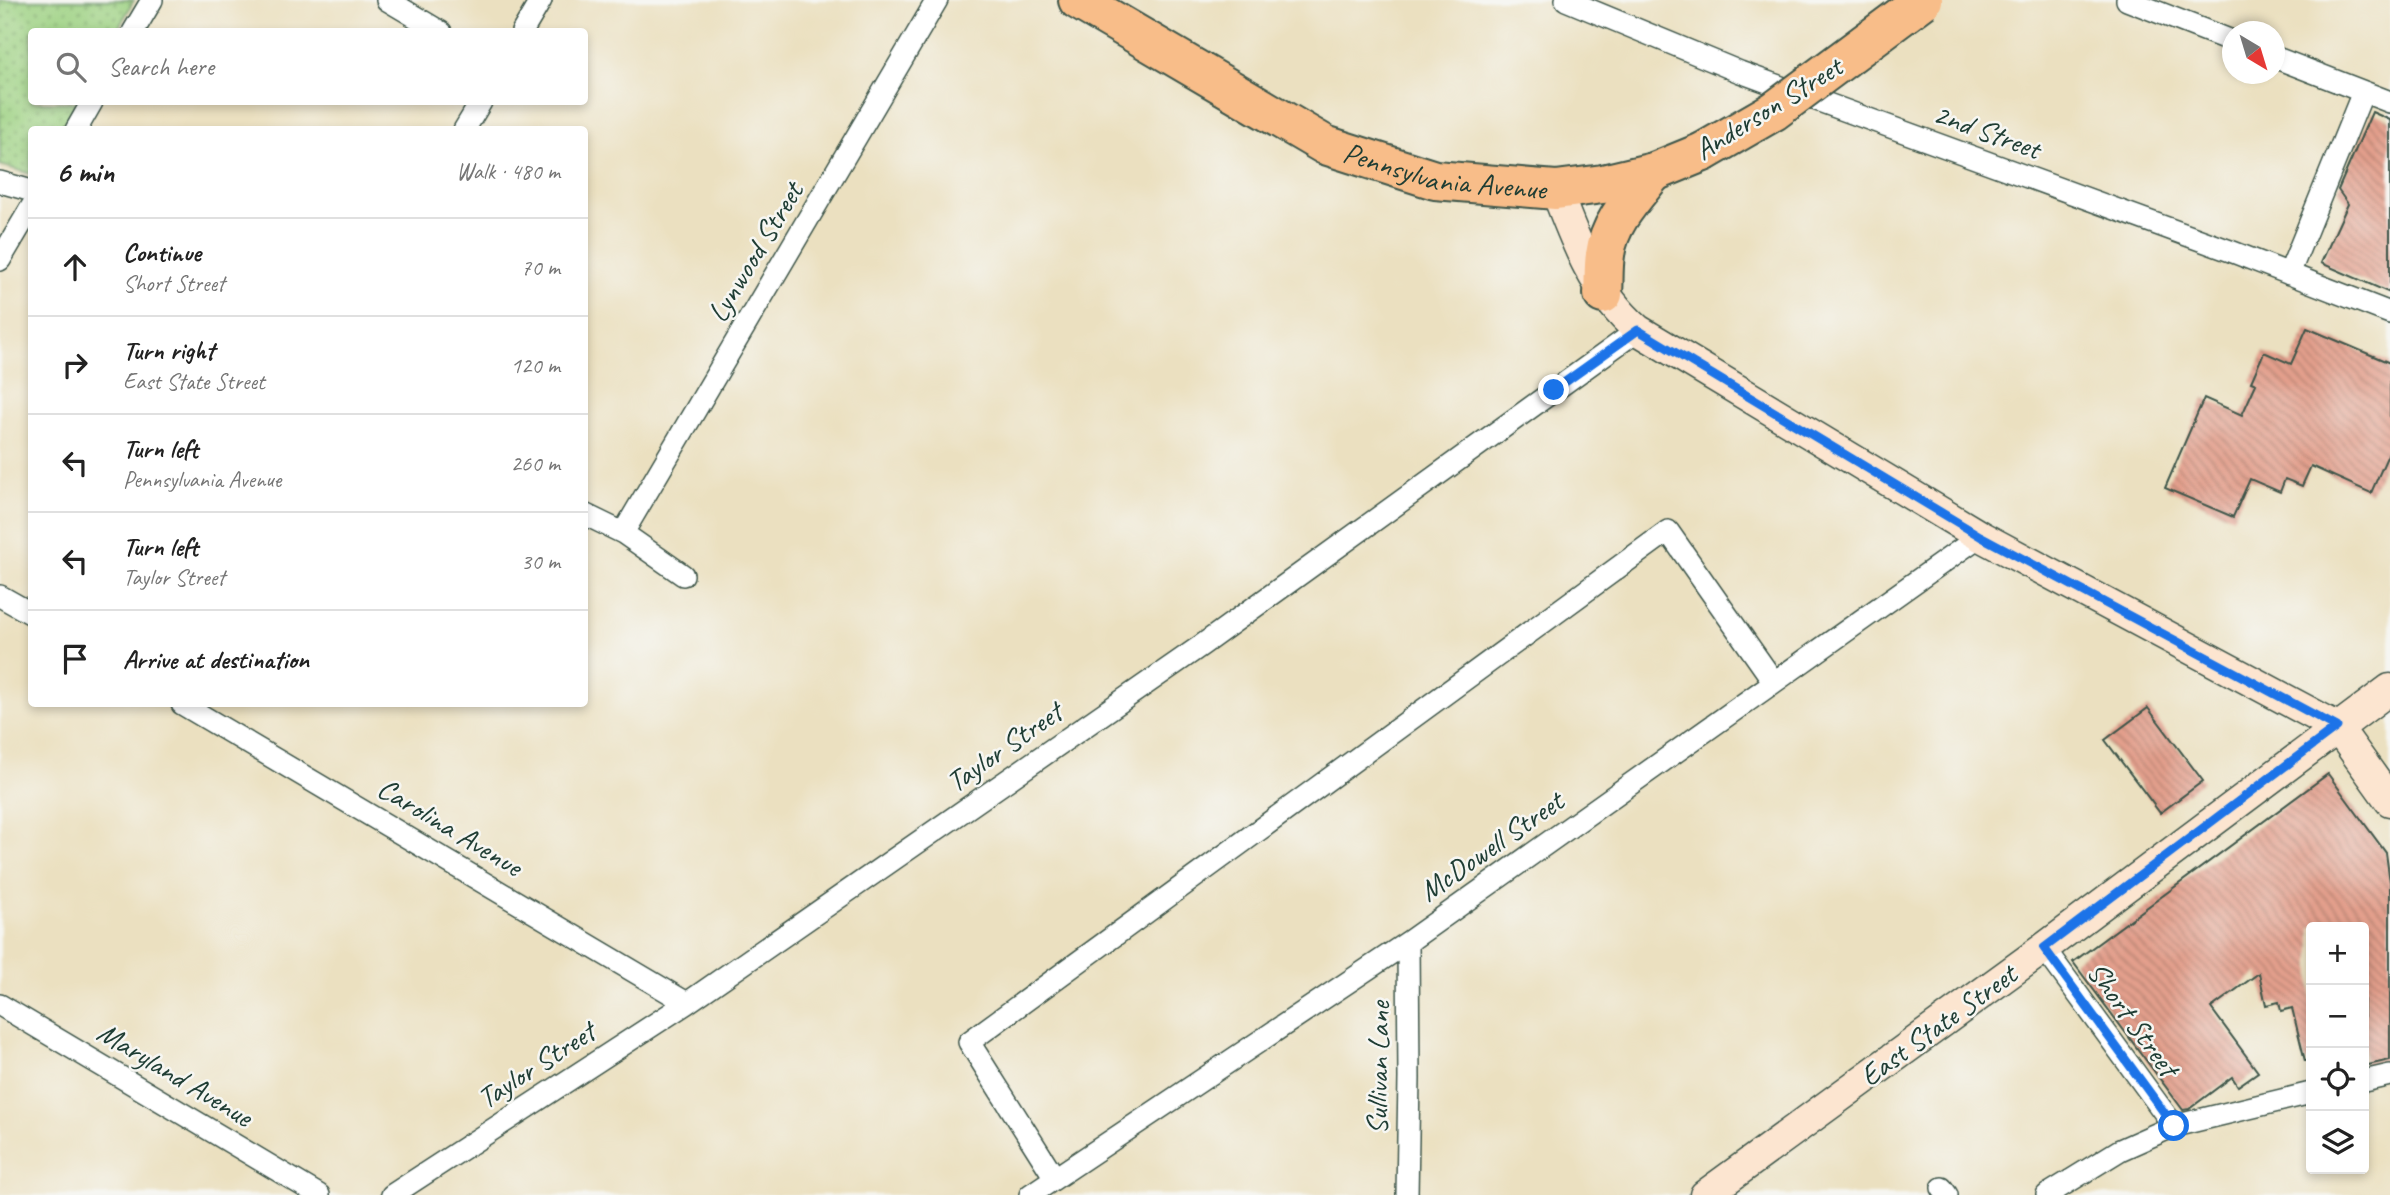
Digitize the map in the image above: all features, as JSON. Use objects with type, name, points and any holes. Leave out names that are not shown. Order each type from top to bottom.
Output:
[{"type":"highway","name":"Pennsylvania Avenue","points":[[1078,0],[1325,145],[1435,180],[1556,190]]},
{"type":"highway","name":"Anderson Street","points":[[1556,190],[1602,184],[1654,172],[1703,152],[1774,111],[1923,0]]},
{"type":"highway","points":[[1603,294],[1604,256],[1608,240],[1622,212],[1654,172]]},
{"type":"main road","name":"Pennsylvania Avenue","points":[[1556,190],[1585,263],[1603,294],[1638,330],[1980,536],[2337,727]]},
{"type":"main road","name":"East State Street","points":[[1705,1195],[2044,948],[2390,689]]},
{"type":"main road","points":[[2337,727],[2390,801]]},
{"type":"street","points":[[135,28],[152,0]]},
{"type":"street","points":[[387,0],[434,28]]},
{"type":"street","points":[[524,28],[541,0]]},
{"type":"street","name":"Lynwood Street","points":[[623,533],[937,0]]},
{"type":"street","name":"2nd Street","points":[[1566,0],[1740,72],[2390,313]]},
{"type":"street","points":[[2127,0],[2222,37]]},
{"type":"street","points":[[2285,61],[2390,102]]},
{"type":"street","points":[[2289,274],[2362,92]]},
{"type":"street","points":[[78,126],[90,105]]},
{"type":"street","points":[[466,126],[479,105]]},
{"type":"street","points":[[0,182],[28,190]]},
{"type":"street","points":[[0,260],[28,213]]},
{"type":"street","name":"Taylor Street","points":[[392,1195],[687,1003],[1202,645],[1638,330]]},
{"type":"street","points":[[588,516],[623,533],[683,575]]},
{"type":"street","points":[[1055,1178],[969,1042],[1668,531],[1774,682]]},
{"type":"street","name":"McDowell Street","points":[[1030,1195],[1408,942],[1980,536]]},
{"type":"street","points":[[0,596],[28,612]]},
{"type":"street","name":"Carolina Avenue","points":[[187,707],[687,1003]]},
{"type":"street","name":"Sullivan Lane","points":[[1407,1195],[1408,942]]},
{"type":"street","name":"Short Street","points":[[2044,948],[2174,1126]]},
{"type":"street","name":"Maryland Avenue","points":[[0,1005],[319,1195]]},
{"type":"street","points":[[2369,1080],[2390,1075]]},
{"type":"street","points":[[2047,1195],[2120,1150],[2174,1126],[2306,1094]]},
{"type":"green space","points":[[0,0],[134,0],[119,28],[28,28],[28,105],[75,105],[63,126],[28,126],[28,173],[0,165]]},
{"type":"building","points":[[2372,112],[2390,120],[2390,293],[2321,263],[2348,204],[2338,190]]},
{"type":"building","points":[[2307,328],[2390,363],[2390,450],[2371,493],[2311,466],[2302,486],[2285,479],[2280,492],[2250,479],[2233,517],[2165,488],[2204,398],[2242,415],[2256,384],[2251,382],[2264,352],[2291,364]]},
{"type":"building","points":[[2148,708],[2203,781],[2160,813],[2105,740]]},
{"type":"building","points":[[2328,774],[2386,853],[2390,882],[2390,1060],[2369,1065],[2369,922],[2306,922],[2306,1061],[2292,1008],[2281,1011],[2279,1002],[2266,1005],[2259,973],[2211,1008],[2258,1072],[2238,1086],[2232,1077],[2189,1109],[2183,1110],[2073,962]]},
{"type":"route","points":[[1554,390],[1638,330],[1980,536],[2337,727],[2044,948],[2174,1126]]}]
